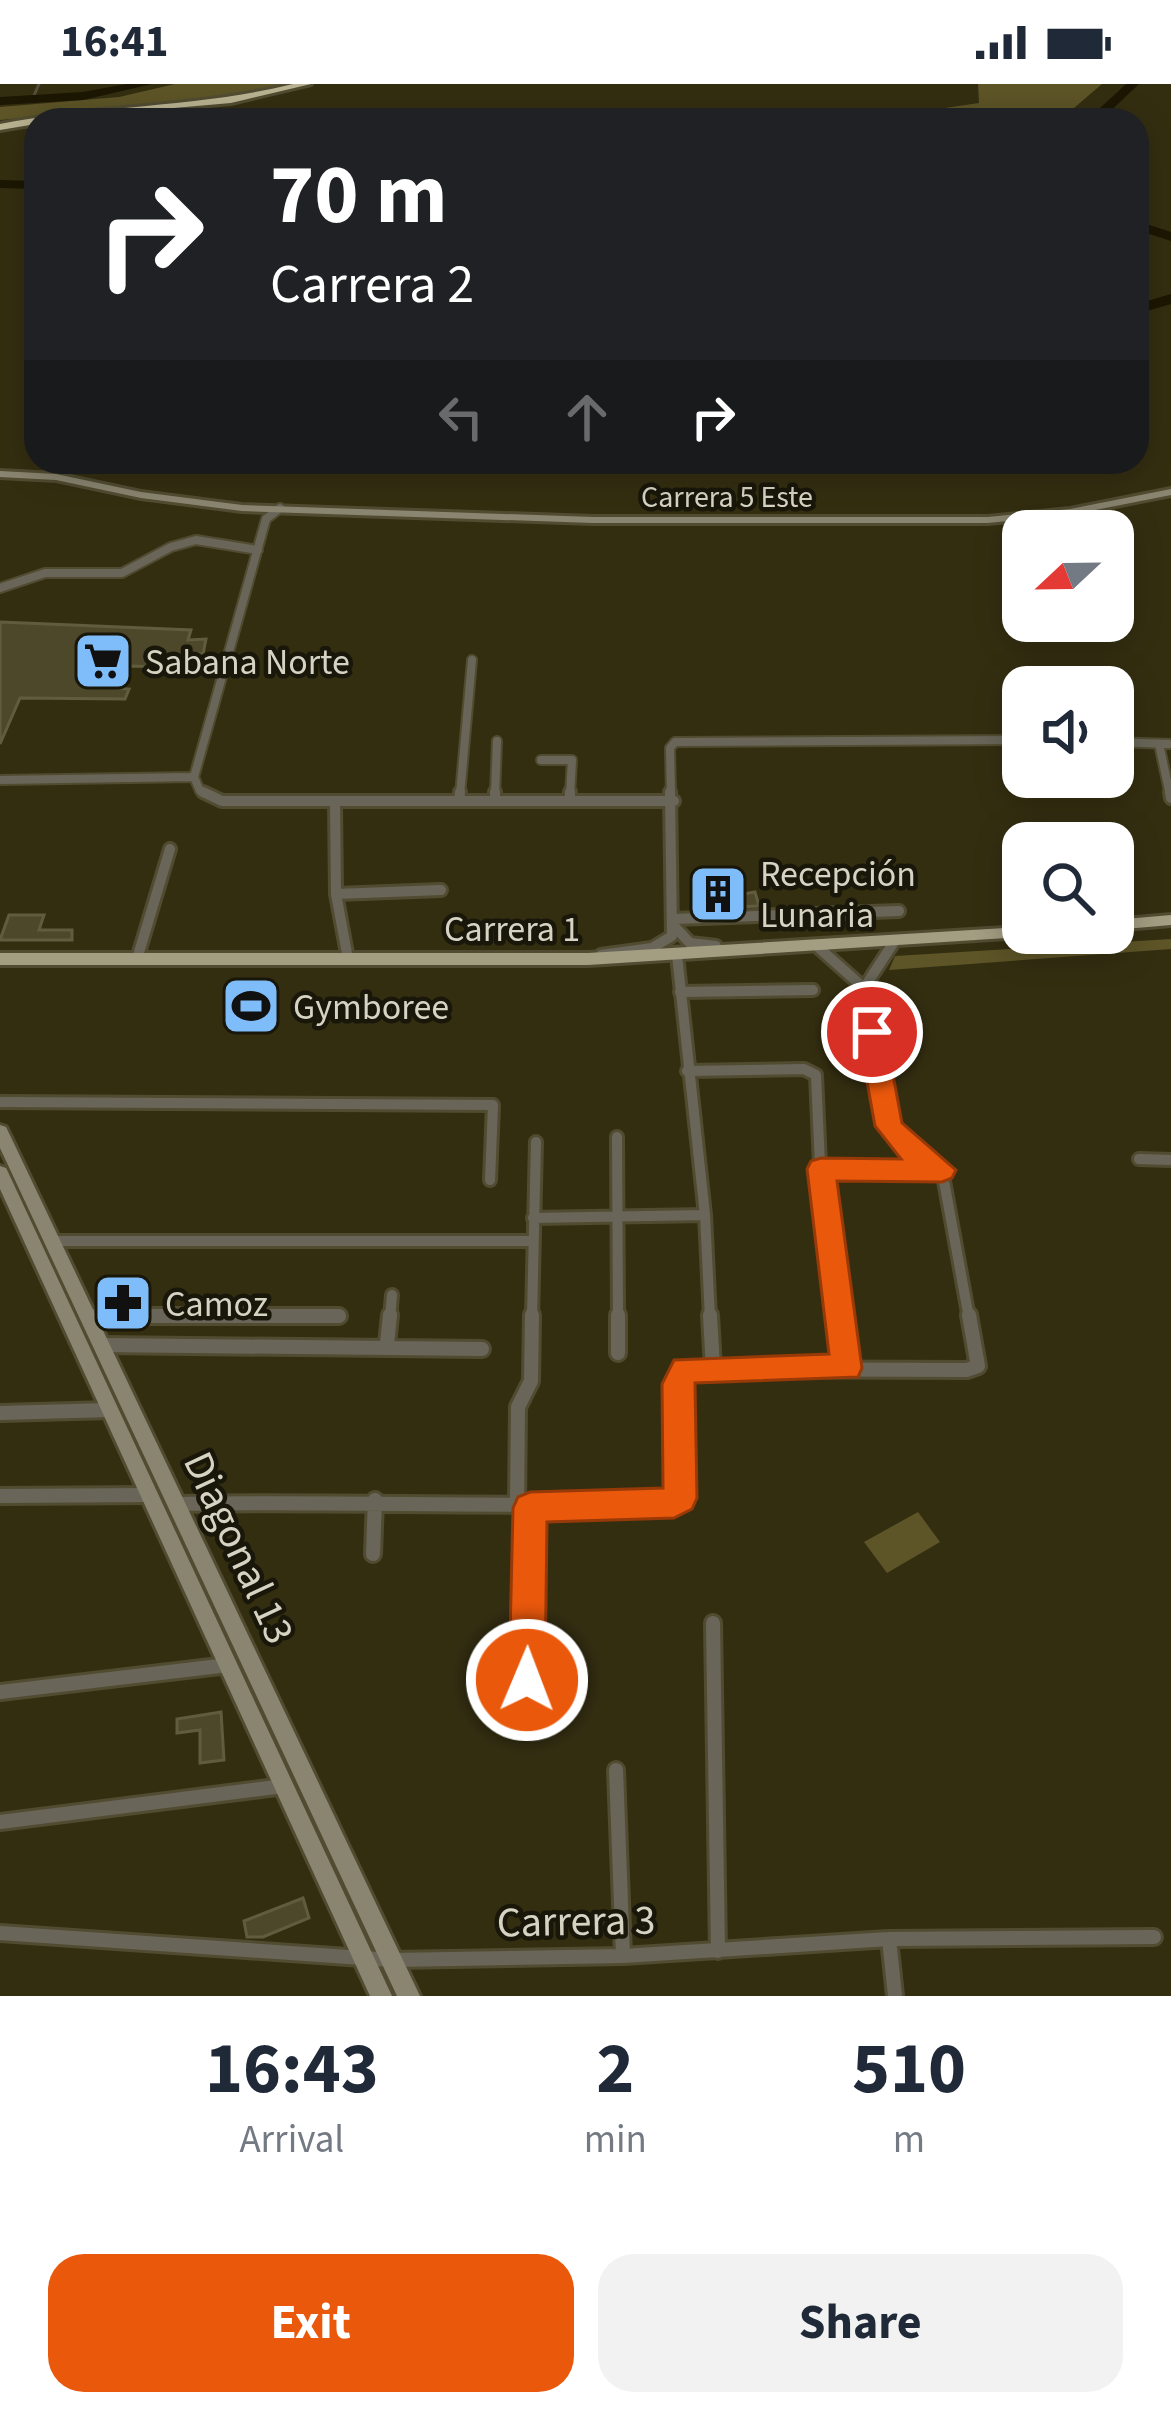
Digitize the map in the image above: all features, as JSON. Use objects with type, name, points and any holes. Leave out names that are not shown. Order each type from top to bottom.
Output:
[{"type":"highway","points":[[134,108],[229,100],[306,84]]},
{"type":"main road","name":"Carrera 5 Este","points":[[0,474],[48,476],[254,509],[593,520],[959,521],[1070,512],[1171,492]]},
{"type":"main road","points":[[1134,923],[1171,920]]},
{"type":"main road","name":"Carrera 1","points":[[0,959],[588,959],[1002,934]]},
{"type":"main road","name":"Diagonal 13","points":[[0,1131],[409,1996]]},
{"type":"main road","name":"Diagonal 13","points":[[0,1172],[381,1996]]},
{"type":"street","points":[[280,508],[266,519],[194,777],[200,790],[222,801],[674,801]]},
{"type":"street","points":[[254,509],[266,519]]},
{"type":"street","points":[[0,588],[45,574],[122,573],[171,547],[196,540],[258,550]]},
{"type":"street","points":[[459,801],[472,661]]},
{"type":"street","points":[[588,959],[659,946],[672,936],[670,748],[675,742],[1002,740]]},
{"type":"street","points":[[495,801],[497,741]]},
{"type":"street","points":[[1134,743],[1165,744],[1171,798]]},
{"type":"street","points":[[541,760],[572,760],[570,799]]},
{"type":"street","points":[[0,779],[194,777]]},
{"type":"street","points":[[335,803],[335,895],[348,959]]},
{"type":"street","points":[[137,959],[170,849]]},
{"type":"street","points":[[335,895],[441,890]]},
{"type":"street","points":[[674,922],[899,911]]},
{"type":"street","points":[[674,922],[690,944],[741,953]]},
{"type":"street","points":[[864,988],[894,942]]},
{"type":"street","points":[[176,1504],[376,1500],[524,1507],[674,1503],[680,1498],[680,1374],[685,1369],[967,1370],[978,1366],[942,1170],[907,1148],[889,1126],[864,988],[819,948]]},
{"type":"street","points":[[676,955],[705,1215],[713,1368]]},
{"type":"street","points":[[680,992],[813,990]]},
{"type":"street","points":[[687,1070],[813,1072],[846,1368]]},
{"type":"street","points":[[0,1102],[493,1105],[490,1180]]},
{"type":"street","points":[[617,1137],[618,1353]]},
{"type":"street","points":[[527,1680],[518,1407],[531,1382],[536,1142]]},
{"type":"street","points":[[1139,1159],[1171,1160]]},
{"type":"street","points":[[821,1169],[942,1170]]},
{"type":"street","points":[[533,1218],[705,1215]]},
{"type":"street","points":[[52,1241],[532,1241]]},
{"type":"street","points":[[387,1344],[392,1295]]},
{"type":"street","points":[[88,1316],[339,1316]]},
{"type":"street","points":[[101,1345],[482,1348]]},
{"type":"street","points":[[0,1413],[110,1410]]},
{"type":"street","points":[[0,1496],[150,1495]]},
{"type":"street","points":[[373,1554],[376,1500]]},
{"type":"street","points":[[713,1623],[718,1951]]},
{"type":"street","points":[[0,1692],[228,1665]]},
{"type":"street","points":[[616,1770],[622,1956]]},
{"type":"street","points":[[0,1822],[284,1786]]},
{"type":"street","name":"Carrera 3","points":[[0,1933],[392,1960],[622,1956],[890,1939],[1154,1937]]},
{"type":"street","points":[[890,1939],[895,1996]]},
{"type":"shaded area","points":[[175,84],[294,84],[228,98],[124,108],[24,108],[24,118],[0,120],[0,107],[119,97]]},
{"type":"shaded area","points":[[978,84],[1102,84],[1074,108],[945,108],[979,103]]},
{"type":"shaded area","points":[[1171,939],[1171,949],[1134,952],[1134,941]]},
{"type":"shaded area","points":[[1002,949],[1002,954],[1104,954],[889,970],[895,956]]},
{"type":"shaded area","points":[[918,1512],[940,1542],[887,1573],[864,1542]]},
{"type":"building","name":"Sabana Norte","points":[[0,622],[191,630],[188,640],[206,639],[203,654],[183,653],[173,667],[126,666],[117,688],[129,689],[125,699],[20,698],[0,744]]},
{"type":"building","name":"Recepción Lunaria","points":[[724,875],[731,896],[755,892],[759,906],[708,908],[701,876]]},
{"type":"building","points":[[9,915],[44,915],[39,930],[72,930],[72,940],[0,940]]},
{"type":"building","points":[[221,1712],[224,1760],[200,1763],[200,1730],[177,1733],[177,1719]]},
{"type":"building","points":[[303,1898],[309,1918],[263,1937],[247,1937],[244,1921]]},
{"type":"waterway","points":[[32,100],[39,84]]},
{"type":"waterway","points":[[0,101],[83,96],[146,84]]},
{"type":"waterway","points":[[1106,108],[1133,84]]},
{"type":"waterway","points":[[0,184],[24,185]]},
{"type":"waterway","points":[[1149,229],[1171,237]]},
{"type":"waterway","points":[[1149,305],[1171,299]]},
{"type":"place","name":"Sabana Norte","points":[[103,661]]},
{"type":"place","name":"Recepción Lunaria","points":[[718,894]]},
{"type":"place","name":"Gymboree","points":[[251,1006]]},
{"type":"place","name":"Camoz","points":[[123,1303]]},
{"type":"route","points":[[527,1680],[530,1508],[674,1503],[680,1498],[678,1384],[685,1369],[846,1368],[821,1169],[942,1170],[907,1148],[889,1126],[872,1032]]}]
